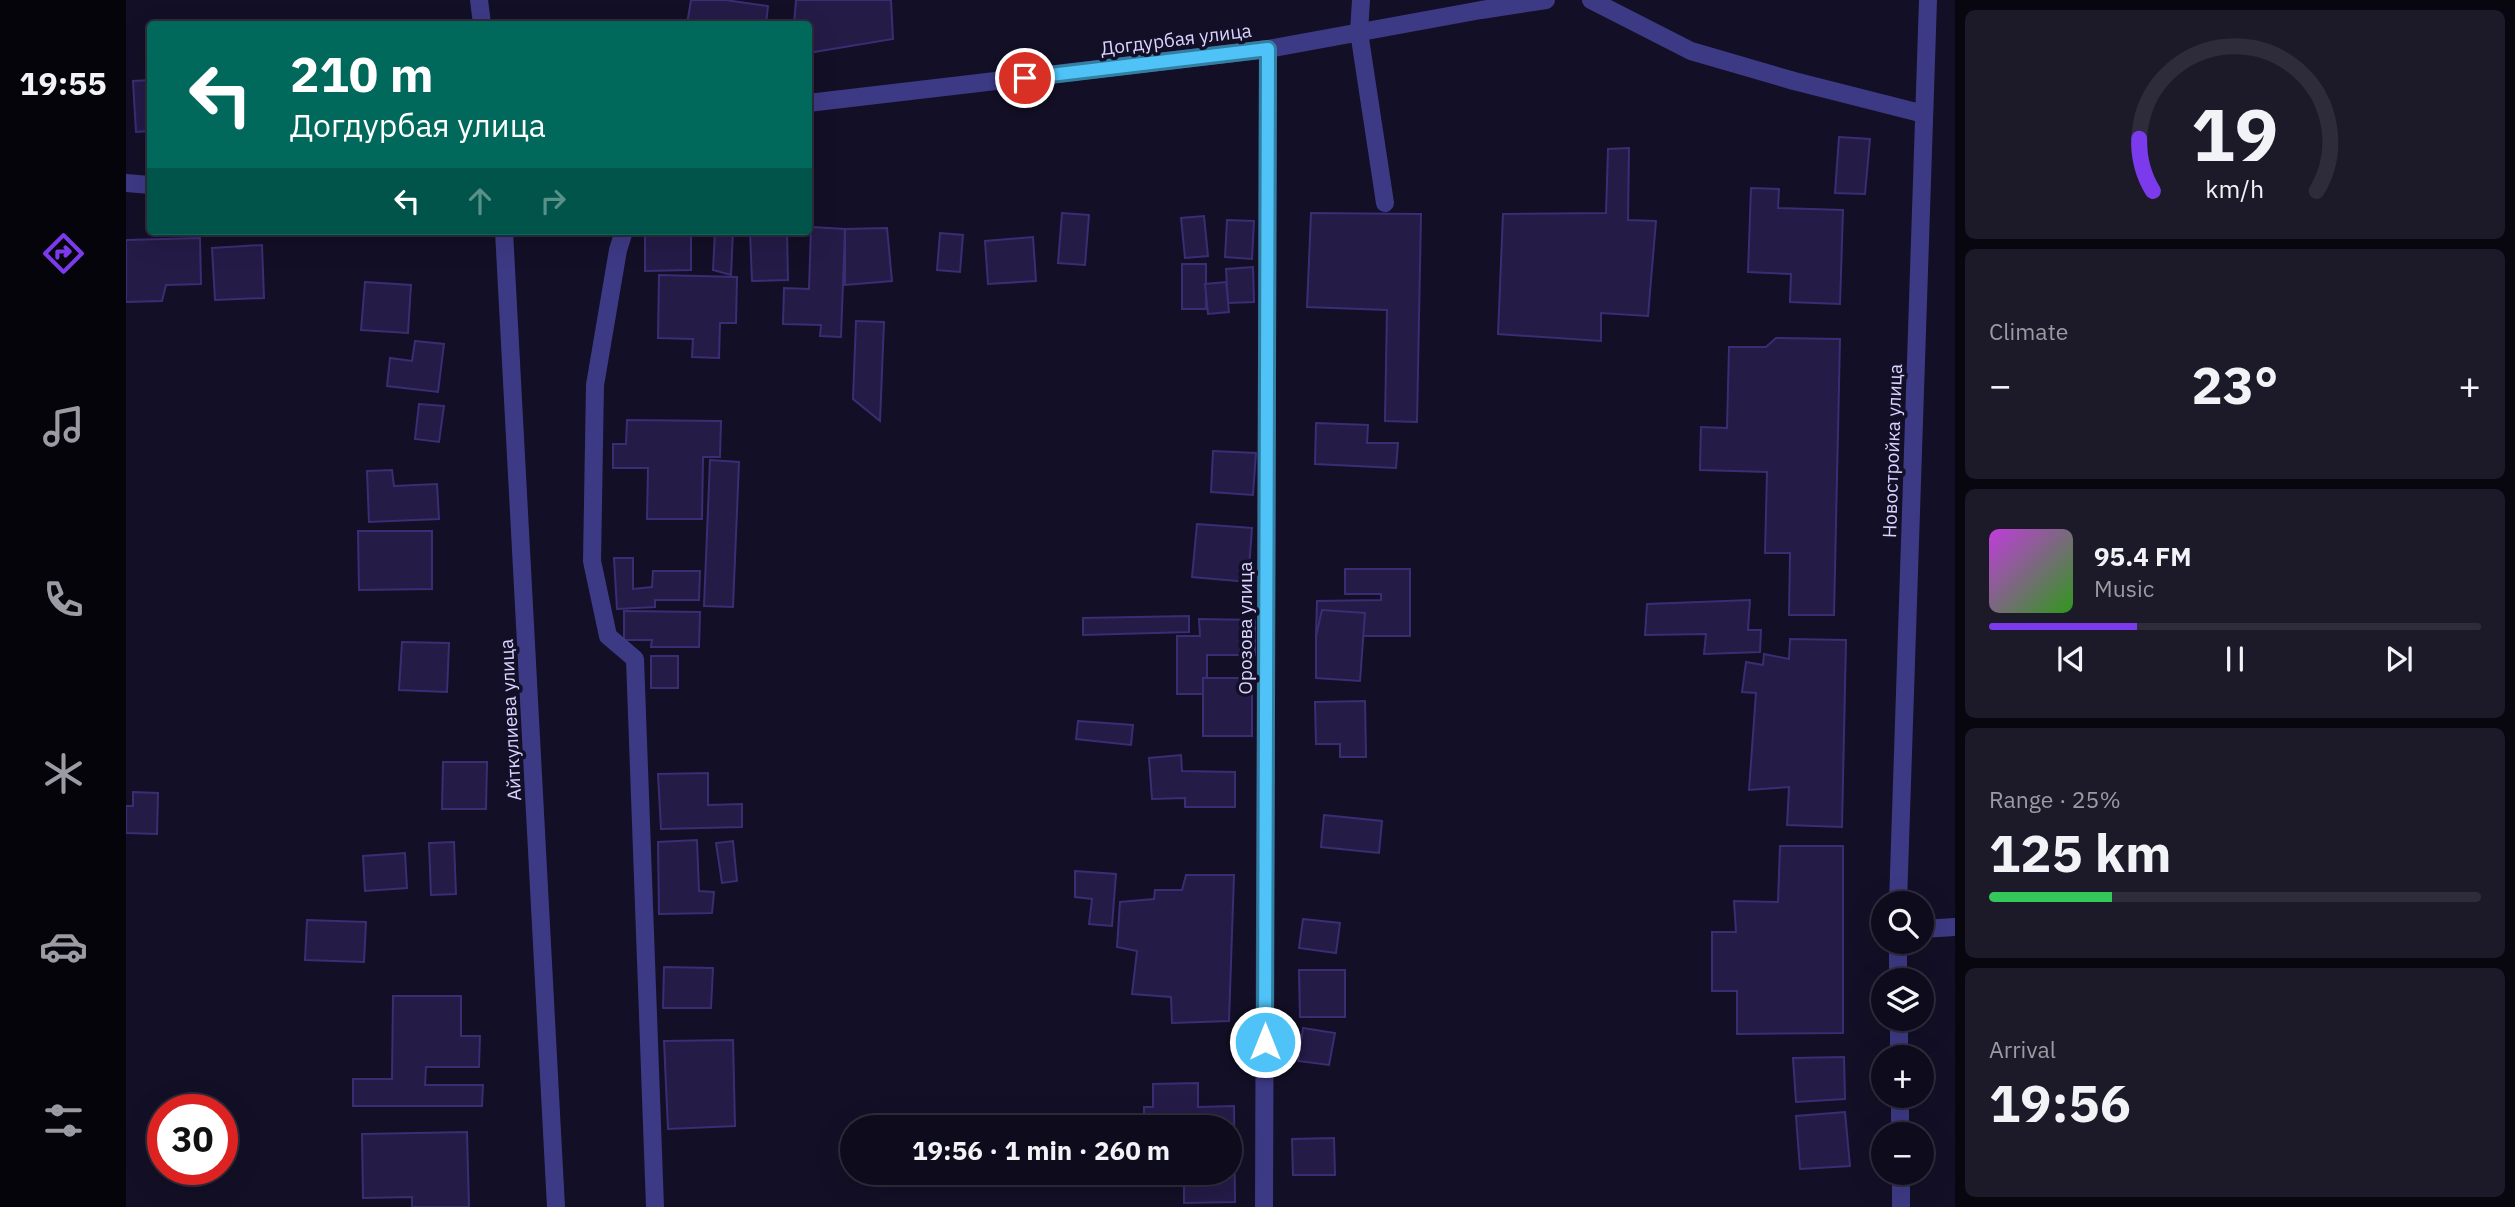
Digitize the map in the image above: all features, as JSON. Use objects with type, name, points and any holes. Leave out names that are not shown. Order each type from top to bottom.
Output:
[{"type":"street","points":[[479,0],[482,21]]},
{"type":"street","points":[[1361,0],[1359,32],[1385,203]]},
{"type":"street","name":"Догдурбая улица","points":[[812,103],[1268,49],[1359,32],[1475,5],[1546,0]]},
{"type":"street","points":[[1591,0],[1691,51],[1924,114]]},
{"type":"street","name":"Новостройка улица","points":[[1898,891],[1928,0]]},
{"type":"street","name":"Орозова улица","points":[[1264,1207],[1268,49]]},
{"type":"street","points":[[126,183],[147,185]]},
{"type":"street","name":"Айткулиева улица","points":[[504,235],[556,1207]]},
{"type":"street","points":[[623,235],[595,385],[592,561],[608,636],[635,659],[655,1207]]},
{"type":"street","points":[[1934,928],[1955,927]]},
{"type":"street","points":[[1900,1185],[1901,1207]]},
{"type":"building","points":[[691,0],[725,0],[768,6],[766,21],[688,21]]},
{"type":"building","points":[[796,0],[891,0],[893,39],[812,52],[812,21],[794,21]]},
{"type":"building","points":[[147,80],[147,131],[136,132],[133,81]]},
{"type":"building","points":[[1839,137],[1870,139],[1865,194],[1835,193]]},
{"type":"building","points":[[1629,148],[1628,220],[1656,221],[1648,316],[1601,313],[1601,341],[1498,334],[1503,214],[1606,213],[1608,149]]},
{"type":"building","points":[[1751,188],[1779,189],[1778,208],[1843,210],[1840,304],[1790,302],[1791,274],[1748,272]]},
{"type":"building","points":[[1062,213],[1089,215],[1085,265],[1058,263]]},
{"type":"building","points":[[1311,213],[1421,214],[1417,422],[1385,421],[1387,310],[1307,307]]},
{"type":"building","points":[[1204,216],[1208,256],[1185,258],[1181,218]]},
{"type":"building","points":[[1227,220],[1254,221],[1252,259],[1225,257]]},
{"type":"building","points":[[812,227],[845,229],[841,337],[820,336],[821,325],[783,324],[784,288],[809,289]]},
{"type":"building","points":[[887,228],[892,281],[845,285],[845,229]]},
{"type":"building","points":[[940,233],[963,235],[960,272],[937,270]]},
{"type":"building","points":[[645,235],[691,235],[691,270],[645,271]]},
{"type":"building","points":[[715,235],[733,235],[731,275],[713,270]]},
{"type":"building","points":[[750,235],[787,235],[788,280],[752,281]]},
{"type":"building","points":[[1033,237],[1036,281],[988,284],[985,241]]},
{"type":"building","points":[[200,238],[201,284],[166,285],[162,301],[126,302],[126,240]]},
{"type":"building","points":[[262,245],[264,298],[215,300],[212,248]]},
{"type":"building","points":[[1182,264],[1206,264],[1206,309],[1182,309]]},
{"type":"building","points":[[1253,267],[1254,302],[1228,303],[1226,269]]},
{"type":"building","points":[[659,275],[737,277],[736,323],[720,323],[719,358],[692,357],[693,339],[658,338]]},
{"type":"building","points":[[365,282],[411,285],[408,333],[361,330]]},
{"type":"building","points":[[1226,282],[1229,312],[1208,314],[1205,284]]},
{"type":"building","points":[[856,321],[884,322],[880,421],[853,399]]},
{"type":"building","points":[[1776,338],[1840,339],[1834,615],[1789,615],[1790,553],[1765,553],[1767,472],[1700,470],[1701,427],[1727,428],[1729,347],[1766,347]]},
{"type":"building","points":[[415,341],[444,344],[438,392],[387,386],[390,358],[412,361]]},
{"type":"building","points":[[419,404],[444,406],[439,442],[415,439]]},
{"type":"building","points":[[627,420],[721,421],[720,457],[703,457],[702,519],[647,519],[648,468],[613,468],[613,444],[626,444]]},
{"type":"building","points":[[1316,423],[1368,425],[1367,443],[1398,443],[1396,468],[1315,464]]},
{"type":"building","points":[[1213,451],[1256,453],[1253,495],[1211,492]]},
{"type":"building","points":[[710,460],[739,462],[733,607],[704,606]]},
{"type":"building","points":[[392,470],[394,486],[437,484],[439,519],[369,522],[367,471]]},
{"type":"building","points":[[1197,524],[1252,528],[1248,582],[1192,577]]},
{"type":"building","points":[[358,531],[432,531],[432,589],[359,590]]},
{"type":"building","points":[[614,558],[633,558],[633,589],[652,587],[653,571],[700,571],[699,600],[655,600],[655,607],[617,609]]},
{"type":"building","points":[[1345,569],[1410,569],[1410,636],[1316,636],[1317,601],[1381,600],[1381,594],[1345,594]]},
{"type":"building","points":[[1750,600],[1748,630],[1761,630],[1760,652],[1704,654],[1706,634],[1645,635],[1647,604]]},
{"type":"building","points":[[1322,610],[1365,613],[1360,681],[1316,678],[1316,636]]},
{"type":"building","points":[[624,611],[700,612],[699,647],[651,647],[652,640],[624,640]]},
{"type":"building","points":[[1189,616],[1189,632],[1083,635],[1083,618]]},
{"type":"building","points":[[1199,619],[1255,620],[1255,655],[1207,655],[1207,694],[1177,694],[1177,636],[1200,636]]},
{"type":"building","points":[[1790,639],[1846,640],[1842,827],[1787,825],[1789,787],[1749,790],[1756,693],[1742,692],[1746,662],[1763,665],[1764,654],[1789,659]]},
{"type":"building","points":[[402,642],[449,643],[447,692],[399,690]]},
{"type":"building","points":[[651,656],[678,656],[678,688],[651,688]]},
{"type":"building","points":[[1203,678],[1252,678],[1252,736],[1203,736]]},
{"type":"building","points":[[1365,701],[1366,757],[1340,757],[1340,744],[1316,744],[1315,702]]},
{"type":"building","points":[[1078,721],[1133,725],[1131,745],[1076,739]]},
{"type":"building","points":[[1181,755],[1182,771],[1235,772],[1235,807],[1185,807],[1185,798],[1152,799],[1149,758]]},
{"type":"building","points":[[443,762],[487,762],[486,809],[442,809]]},
{"type":"building","points":[[708,773],[708,805],[742,804],[742,827],[661,829],[658,774]]},
{"type":"building","points":[[133,792],[158,793],[157,834],[126,833],[126,806],[133,806]]},
{"type":"building","points":[[1324,815],[1382,821],[1379,853],[1321,847]]},
{"type":"building","points":[[697,840],[699,891],[714,892],[712,913],[659,914],[658,842]]},
{"type":"building","points":[[733,841],[737,881],[722,883],[716,843]]},
{"type":"building","points":[[454,842],[456,894],[431,895],[429,843]]},
{"type":"building","points":[[1780,846],[1843,846],[1843,1033],[1737,1034],[1737,991],[1712,991],[1712,932],[1736,932],[1734,901],[1778,902]]},
{"type":"building","points":[[405,853],[407,888],[365,891],[363,856]]},
{"type":"building","points":[[1075,871],[1116,874],[1112,926],[1089,924],[1092,899],[1075,897]]},
{"type":"building","points":[[1186,875],[1234,875],[1229,1021],[1172,1023],[1171,997],[1132,994],[1137,951],[1117,947],[1120,902],[1154,899],[1155,890],[1182,890]]},
{"type":"building","points":[[1303,919],[1340,923],[1336,953],[1299,948]]},
{"type":"building","points":[[307,920],[366,922],[364,962],[305,960]]},
{"type":"building","points":[[664,967],[713,968],[711,1008],[663,1008]]},
{"type":"building","points":[[1299,970],[1345,970],[1345,1017],[1300,1017]]},
{"type":"building","points":[[393,996],[461,996],[461,1036],[480,1036],[479,1067],[426,1067],[425,1085],[483,1085],[482,1106],[353,1106],[353,1079],[392,1079]]},
{"type":"building","points":[[1303,1028],[1335,1033],[1329,1065],[1298,1061]]},
{"type":"building","points":[[733,1040],[735,1126],[668,1129],[664,1041]]},
{"type":"building","points":[[1844,1057],[1845,1099],[1796,1102],[1793,1058]]},
{"type":"building","points":[[1198,1083],[1198,1107],[1234,1106],[1234,1115],[1144,1115],[1144,1107],[1153,1107],[1153,1084]]},
{"type":"building","points":[[1845,1112],[1850,1166],[1800,1169],[1796,1116]]},
{"type":"building","points":[[467,1132],[469,1207],[412,1207],[412,1197],[363,1198],[362,1134]]},
{"type":"building","points":[[1334,1138],[1335,1175],[1293,1175],[1292,1139]]},
{"type":"building","points":[[1184,1185],[1235,1185],[1235,1202],[1184,1203]]},
{"type":"route","points":[[1025,78],[1268,49],[1265,1042]]}]
